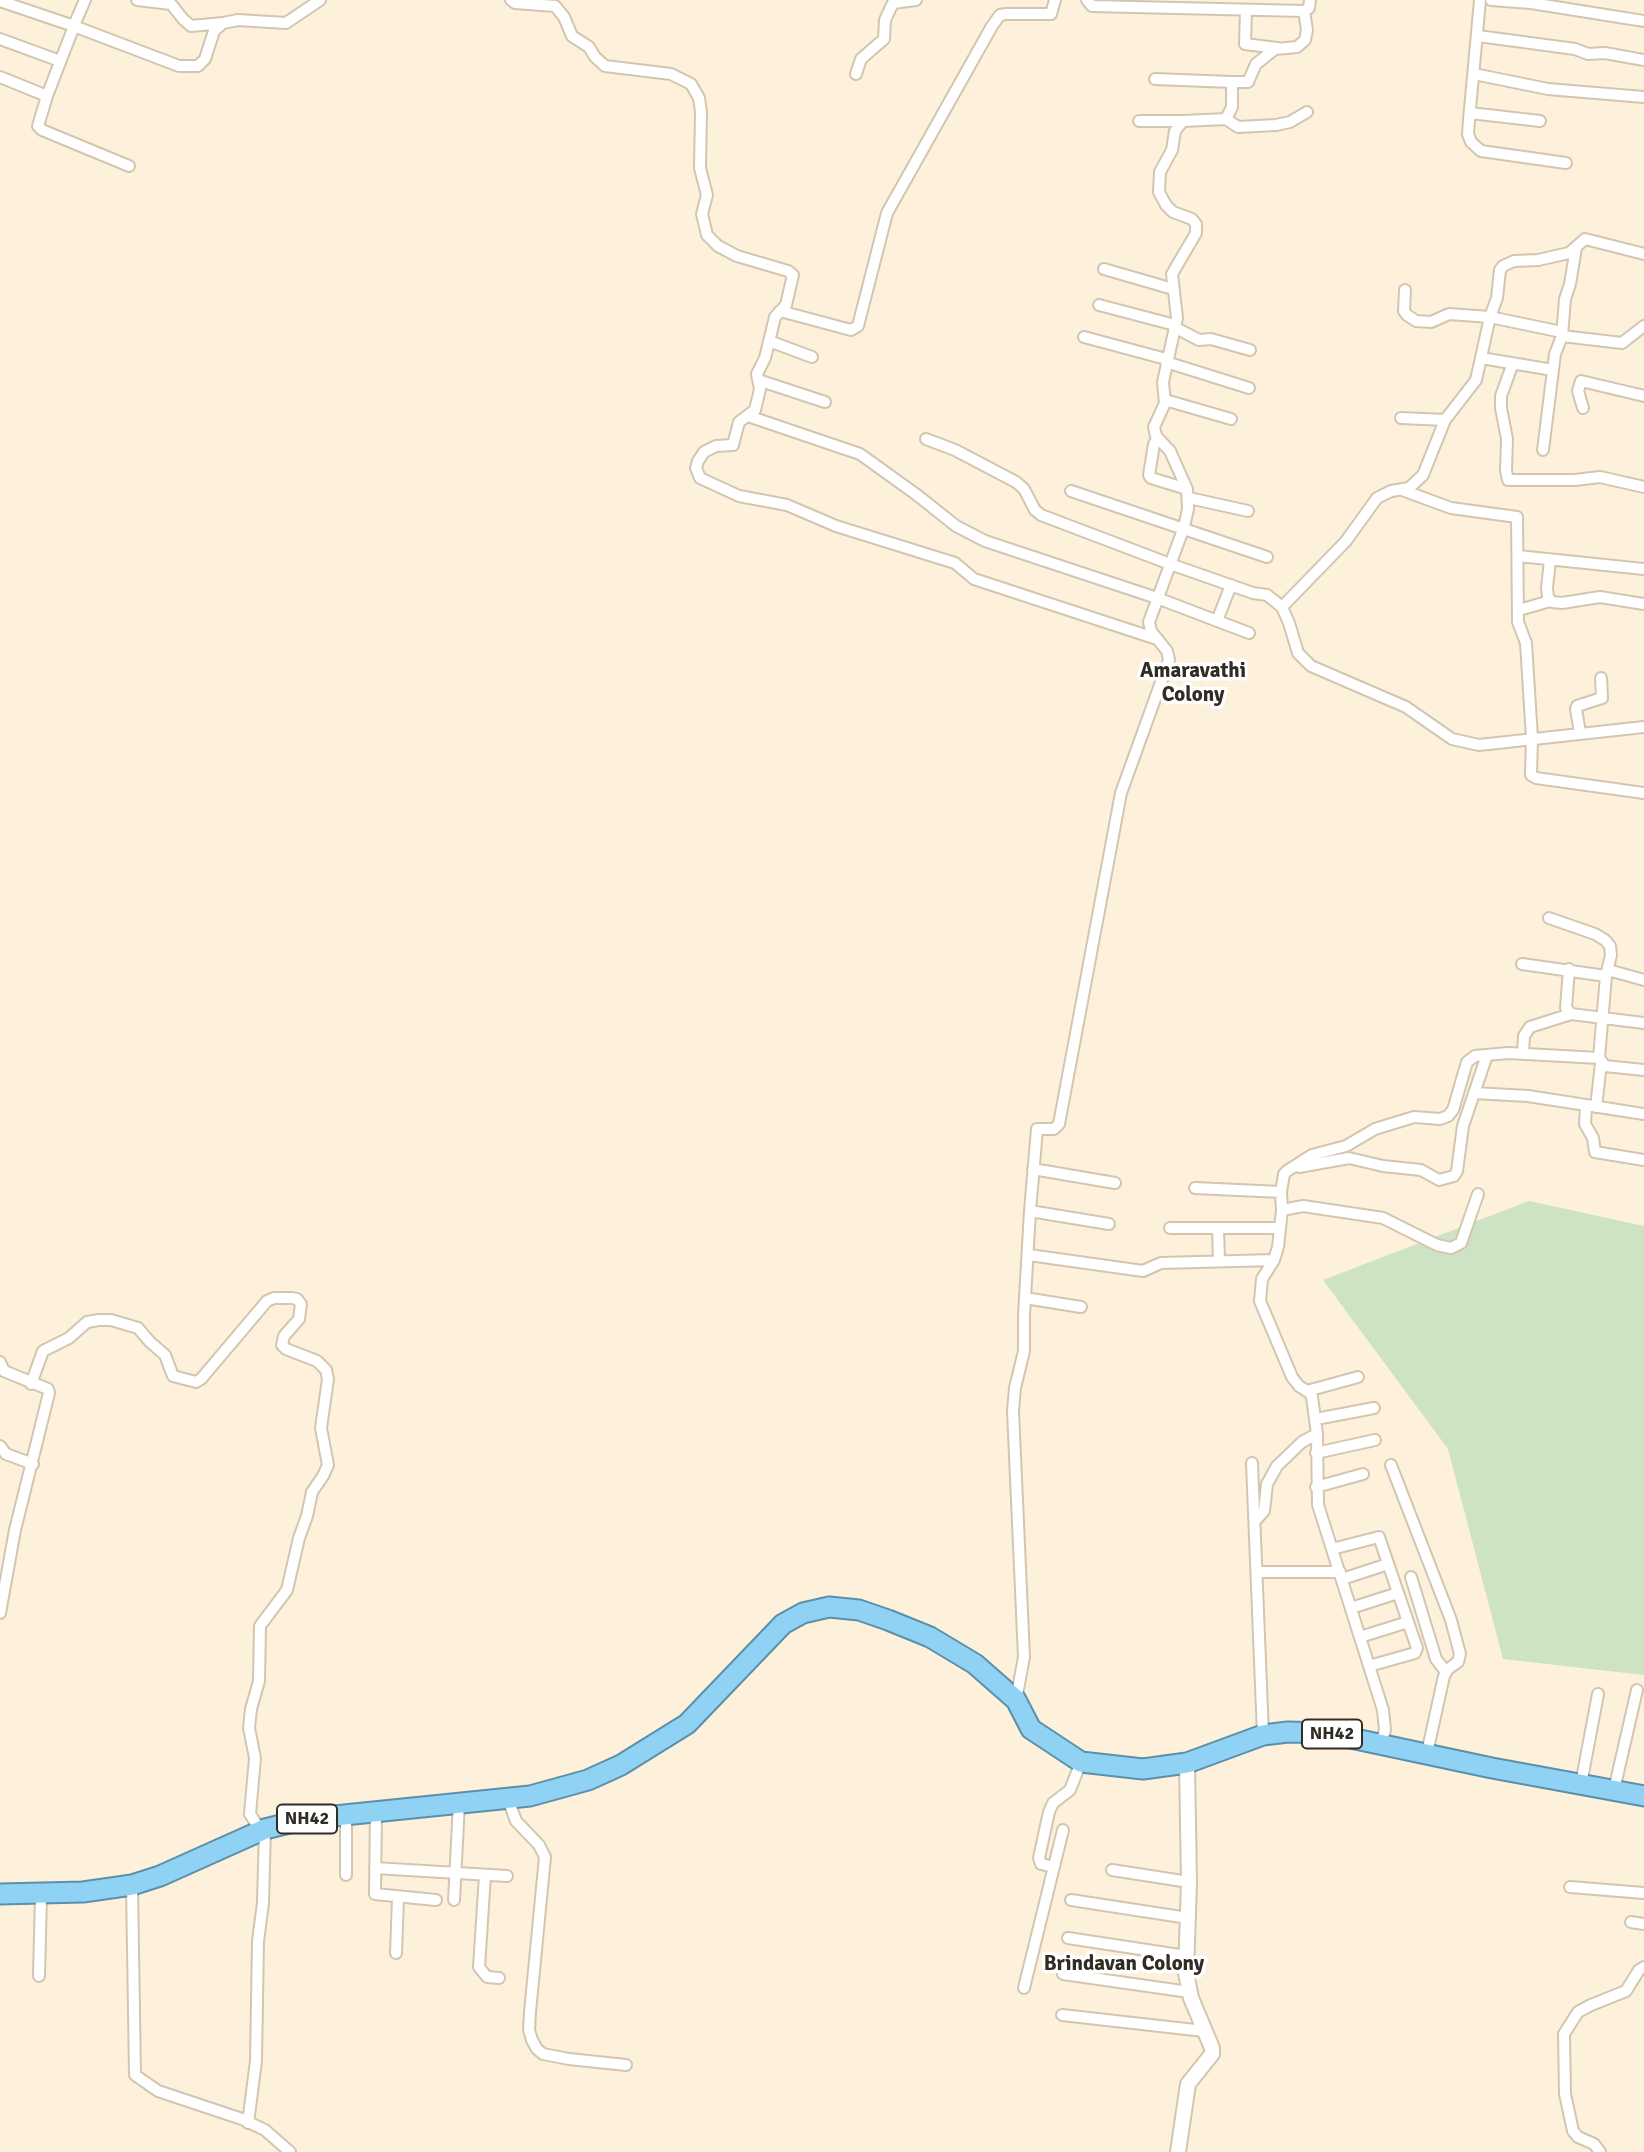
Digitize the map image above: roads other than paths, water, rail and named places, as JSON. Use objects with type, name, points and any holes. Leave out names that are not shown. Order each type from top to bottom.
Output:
[{"type":"highway","name":"NH42","points":[[0,1895],[83,1892],[132,1885],[160,1876],[263,1830],[305,1819],[508,1799],[588,1780],[621,1765],[687,1724],[783,1624],[803,1613],[829,1607],[859,1610],[930,1637],[975,1664],[1016,1700],[1031,1730],[1081,1762],[1143,1769],[1187,1763],[1263,1735],[1288,1732],[1327,1733],[1644,1796]]},
{"type":"street","points":[[85,0],[72,26],[38,122],[39,128],[129,166]]},
{"type":"street","points":[[137,0],[171,4],[191,26],[237,20],[286,23],[320,0]]},
{"type":"street","points":[[511,0],[515,3],[555,6],[564,17],[572,36],[589,47],[605,66],[671,74],[691,84],[699,99],[701,112],[700,168],[707,195],[702,214],[705,229],[718,246],[727,251],[792,272],[793,279],[786,304],[775,317],[765,358],[757,374],[760,389],[755,410],[739,422],[733,445],[716,446],[704,452],[696,468],[701,478],[739,496],[787,505],[836,526],[955,563],[974,579],[1157,639]]},
{"type":"street","points":[[856,74],[861,59],[884,39],[885,20],[893,3],[916,0]]},
{"type":"street","points":[[780,311],[850,330],[858,326],[887,213],[992,26],[1000,15],[1051,14],[1055,0]]},
{"type":"street","points":[[1087,0],[1092,6],[1179,5],[1304,11],[1309,8],[1310,0]]},
{"type":"street","points":[[1480,0],[1468,134],[1475,147],[1493,153],[1566,163]]},
{"type":"street","points":[[1491,0],[1531,3],[1644,21]]},
{"type":"street","points":[[0,1],[23,4],[72,26],[179,66],[202,63],[214,31],[223,23]]},
{"type":"street","points":[[1246,10],[1245,44],[1277,47],[1297,47],[1305,40],[1307,30],[1304,11]]},
{"type":"street","points":[[1478,36],[1644,60]]},
{"type":"street","points":[[0,39],[60,61]]},
{"type":"street","points":[[1154,79],[1248,82],[1256,64],[1277,47]]},
{"type":"street","points":[[1474,74],[1548,89],[1644,97]]},
{"type":"street","points":[[0,77],[47,96]]},
{"type":"street","points":[[1226,119],[1232,107],[1231,82]]},
{"type":"street","points":[[1139,121],[1226,119],[1238,127],[1251,127],[1290,122],[1307,112]]},
{"type":"street","points":[[1470,113],[1540,121]]},
{"type":"street","points":[[1016,1700],[1024,1657],[1013,1411],[1016,1382],[1024,1351],[1030,1211],[1038,1128],[1054,1129],[1059,1124],[1121,793],[1169,660],[1167,651],[1150,631],[1149,622],[1184,527],[1188,494],[1170,451],[1154,432],[1155,422],[1165,400],[1162,389],[1177,313],[1173,269],[1196,233],[1196,224],[1192,219],[1170,209],[1161,197],[1158,187],[1160,172],[1172,150],[1175,131],[1183,121]]},
{"type":"street","points":[[1282,607],[1346,541],[1377,498],[1414,486],[1423,475],[1445,420],[1474,383],[1503,265],[1569,253],[1581,241],[1588,239],[1644,254]]},
{"type":"street","points":[[1543,450],[1553,370],[1562,334],[1564,299],[1570,284],[1576,248]]},
{"type":"street","points":[[1104,269],[1173,289]]},
{"type":"street","points":[[1405,290],[1404,311],[1416,321],[1431,321],[1449,314],[1490,317],[1562,334],[1622,343],[1644,326]]},
{"type":"street","points":[[1099,305],[1175,326],[1199,340],[1211,339],[1250,350]]},
{"type":"street","points":[[1084,337],[1249,388]]},
{"type":"street","points":[[769,341],[812,357]]},
{"type":"street","points":[[1481,358],[1553,370]]},
{"type":"street","points":[[1513,363],[1501,396],[1507,439],[1508,480],[1575,481],[1600,477],[1644,487]]},
{"type":"street","points":[[758,380],[825,402]]},
{"type":"street","points":[[1583,408],[1578,391],[1581,381],[1644,396]]},
{"type":"street","points":[[1165,400],[1231,419]]},
{"type":"street","points":[[748,416],[860,454],[956,526],[985,541],[1157,598],[1249,633]]},
{"type":"street","points":[[1401,418],[1445,420]]},
{"type":"street","points":[[1158,438],[1154,444],[1149,475],[1152,478],[1188,494],[1248,511]]},
{"type":"street","points":[[926,439],[955,450],[1016,482],[1024,489],[1035,510],[1041,515],[1170,564],[1266,595],[1282,607],[1290,623],[1298,653],[1311,666],[1406,707],[1448,738],[1479,745],[1644,727]]},
{"type":"street","points":[[1402,489],[1451,508],[1515,515],[1518,556],[1517,622],[1526,643],[1532,738],[1531,772],[1536,778],[1644,793]]},
{"type":"street","points":[[1071,491],[1267,557]]},
{"type":"street","points":[[1518,556],[1644,569]]},
{"type":"street","points":[[1550,560],[1547,579],[1550,601]]},
{"type":"street","points":[[1217,621],[1231,584]]},
{"type":"street","points":[[1518,610],[1550,601],[1562,603],[1587,597],[1609,597],[1644,604]]},
{"type":"street","points":[[1580,733],[1577,706],[1602,698],[1601,678]]},
{"type":"street","points":[[1549,918],[1595,934],[1610,946],[1600,1061],[1585,1124],[1593,1138],[1595,1152],[1644,1160]]},
{"type":"street","points":[[1521,964],[1607,973],[1644,980]]},
{"type":"street","points":[[1569,969],[1566,1008],[1571,1014]]},
{"type":"street","points":[[1523,1054],[1524,1036],[1530,1027],[1571,1014],[1644,1023]]},
{"type":"street","points":[[1381,1744],[1385,1721],[1318,1505],[1317,1434],[1312,1397],[1292,1377],[1263,1311],[1260,1289],[1262,1279],[1273,1260],[1280,1228],[1284,1174],[1312,1156],[1346,1146],[1375,1129],[1418,1116],[1440,1119],[1448,1116],[1453,1110],[1470,1058],[1480,1054],[1523,1054],[1600,1061],[1605,1066],[1644,1070]]},
{"type":"street","points":[[1293,1167],[1353,1158],[1382,1166],[1420,1170],[1439,1180],[1454,1177],[1462,1126],[1488,1055]]},
{"type":"street","points":[[1474,1093],[1528,1096],[1644,1114]]},
{"type":"street","points":[[1033,1168],[1115,1183]]},
{"type":"street","points":[[1195,1188],[1281,1192]]},
{"type":"street","points":[[1282,1210],[1303,1206],[1383,1219],[1437,1245],[1451,1248],[1461,1243],[1478,1194]]},
{"type":"street","points":[[1030,1211],[1109,1224]]},
{"type":"street","points":[[1170,1228],[1280,1228]]},
{"type":"street","points":[[1218,1229],[1219,1261]]},
{"type":"street","points":[[1029,1255],[1143,1271],[1161,1263],[1273,1260]]},
{"type":"street","points":[[31,1384],[43,1351],[69,1338],[87,1322],[99,1320],[111,1320],[138,1328],[165,1355],[173,1376],[190,1382],[198,1381],[267,1301],[274,1298],[297,1299],[301,1304],[299,1319],[284,1336],[282,1345],[317,1361],[326,1370],[328,1379],[321,1428],[328,1465],[314,1487],[288,1590],[260,1626],[259,1681],[249,1728],[255,1758],[250,1814],[263,1830],[263,1903],[258,1941],[256,2062],[248,2123]]},
{"type":"street","points":[[1025,1298],[1081,1307]]},
{"type":"street","points":[[0,1384],[2,1367],[49,1391],[15,1530],[0,1613]]},
{"type":"street","points":[[1307,1391],[1357,1377]]},
{"type":"street","points":[[1316,1419],[1374,1408]]},
{"type":"street","points":[[1255,1521],[1264,1511],[1267,1484],[1276,1466],[1301,1442],[1317,1434]]},
{"type":"street","points":[[1316,1452],[1375,1440]]},
{"type":"street","points":[[0,1446],[6,1454],[33,1464]]},
{"type":"street","points":[[1252,1462],[1263,1735]]},
{"type":"street","points":[[1391,1465],[1451,1620],[1460,1659],[1446,1672],[1427,1753]]},
{"type":"street","points":[[1316,1487],[1363,1474]]},
{"type":"street","points":[[1332,1549],[1378,1536],[1417,1648],[1415,1653],[1369,1666]]},
{"type":"street","points":[[1257,1572],[1341,1576],[1388,1564]]},
{"type":"street","points":[[1411,1577],[1436,1659],[1446,1672]]},
{"type":"street","points":[[1351,1608],[1398,1593]]},
{"type":"street","points":[[1360,1637],[1408,1622]]},
{"type":"street","points":[[1614,1790],[1637,1690]]},
{"type":"street","points":[[1581,1784],[1598,1694]]},
{"type":"street","points":[[1054,1867],[1041,1864],[1039,1860],[1049,1812],[1053,1803],[1070,1790],[1081,1762]]},
{"type":"street","points":[[1178,2152],[1188,2084],[1212,2054],[1189,1992],[1186,1956],[1189,1882],[1187,1763]]},
{"type":"street","points":[[508,1799],[516,1821],[539,1845],[545,1857],[530,2012],[529,2030],[532,2040],[543,2054],[626,2065]]},
{"type":"street","points":[[454,1900],[459,1803]]},
{"type":"street","points":[[376,1811],[375,1895],[436,1900]]},
{"type":"street","points":[[345,1875],[346,1814]]},
{"type":"street","points":[[1024,1988],[1063,1830]]},
{"type":"street","points":[[375,1868],[507,1876]]},
{"type":"street","points":[[1112,1870],[1189,1882]]},
{"type":"street","points":[[485,1875],[480,1967],[487,1977],[499,1978]]},
{"type":"street","points":[[132,1885],[135,2075],[158,2091],[265,2130],[290,2152]]},
{"type":"street","points":[[1570,1886],[1644,1893]]},
{"type":"street","points":[[39,1976],[41,1895]]},
{"type":"street","points":[[396,1953],[398,1898]]},
{"type":"street","points":[[1071,1900],[1188,1919]]},
{"type":"street","points":[[1632,1922],[1644,1924]]},
{"type":"street","points":[[1068,1938],[1186,1956]]},
{"type":"street","points":[[1600,2152],[1594,2144],[1578,2137],[1573,2131],[1565,2094],[1564,2034],[1578,2012],[1626,1991],[1639,1970],[1644,1967]]},
{"type":"street","points":[[1063,1974],[1189,1992]]},
{"type":"street","points":[[1062,2015],[1204,2031]]},
{"type":"district","name":"Amaravathi Colony","points":[[1193,683]]},
{"type":"district","name":"Brindavan Colony","points":[[1124,1964]]}]
